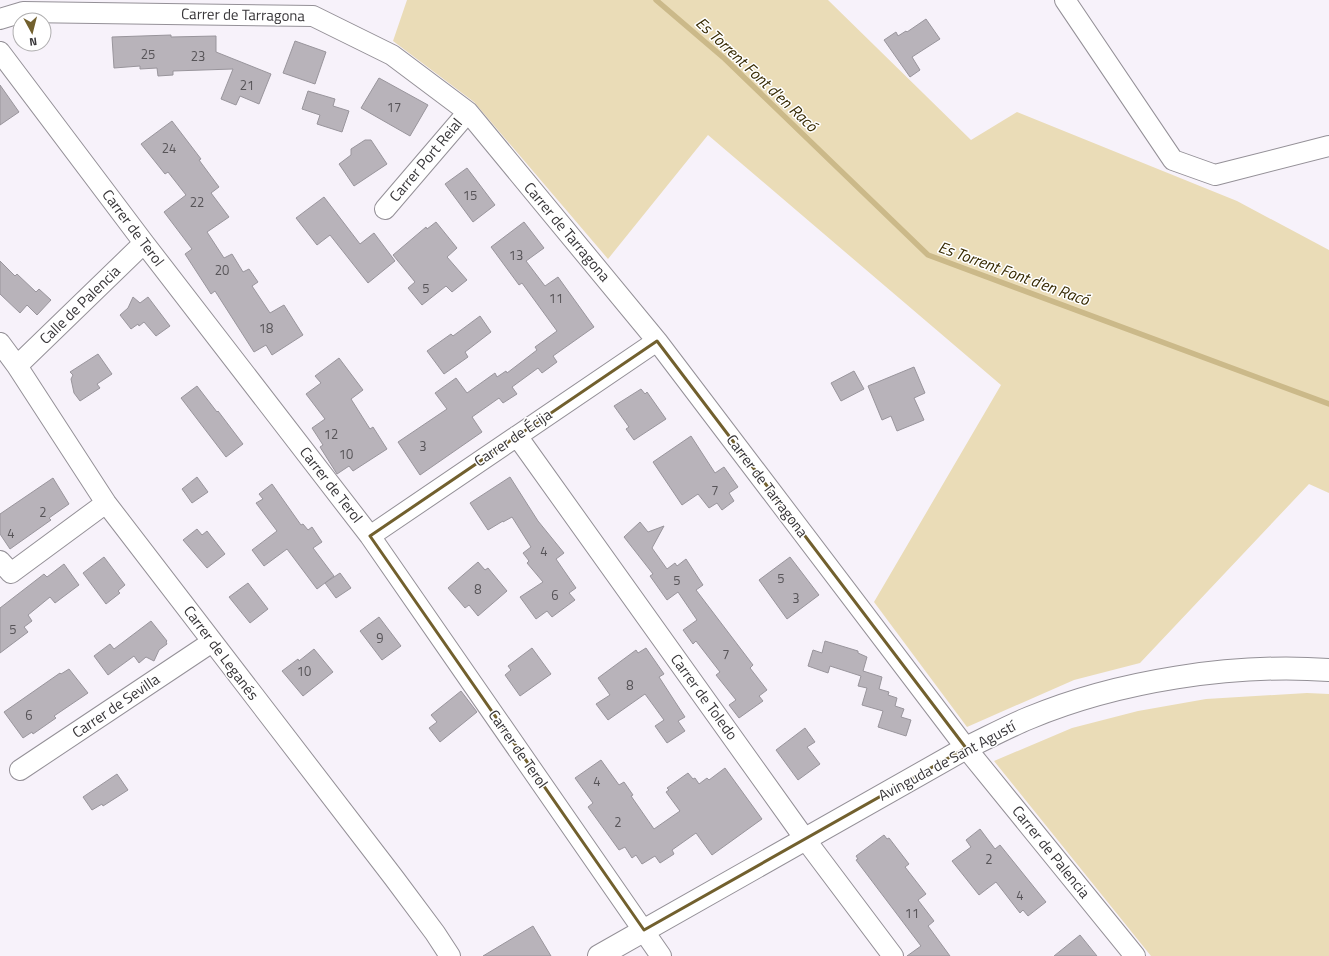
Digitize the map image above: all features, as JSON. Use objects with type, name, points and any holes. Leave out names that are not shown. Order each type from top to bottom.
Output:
[{"type":"street","points":[[1065,0],[1173,160],[1215,175],[1329,146]]},
{"type":"street","name":"Carrer de Tarragona","points":[[0,19],[23,12],[312,16],[392,55],[468,112],[657,341],[966,748]]},
{"type":"street","name":"Carrer de Terol","points":[[0,52],[144,243],[370,536],[661,956]]},
{"type":"street","name":"Carrer Port Reial","points":[[385,209],[468,112]]},
{"type":"street","name":"Calle de Palencia","points":[[6,355],[144,243]]},
{"type":"street","name":"Carrer de Écija","points":[[370,536],[657,341]]},
{"type":"street","name":"Carrer de Leganés","points":[[6,355],[106,503],[394,878],[435,933],[450,956]]},
{"type":"street","name":"Carrer de Toledo","points":[[517,436],[805,839],[893,956]]},
{"type":"street","points":[[0,561],[11,573],[106,503]]},
{"type":"street","name":"Carrer de Sevilla","points":[[20,770],[212,642]]},
{"type":"street","name":"Avinguda de Sant Agustí","points":[[599,956],[966,748],[1028,718],[1075,701],[1122,688],[1186,676],[1246,670],[1308,668],[1329,670]]},
{"type":"street","name":"Carrer de Palencia","points":[[966,748],[1136,956]]},
{"type":"highlighted area","points":[[657,341],[966,748],[644,930],[370,536]]},
{"type":"shaded area","points":[[407,0],[828,0],[971,140],[1017,112],[1237,201],[1329,250],[1329,493],[1309,484],[1140,663],[1074,680],[967,727],[874,602],[1001,385],[708,135],[608,259],[474,102],[393,41]]},
{"type":"shaded area","points":[[1307,693],[1329,694],[1329,956],[1151,956],[994,761],[1072,728],[1138,711],[1206,699]]},
{"type":"building","points":[[926,19],[940,39],[912,57],[920,70],[910,77],[884,40],[896,32],[898,36],[906,31],[907,32]]},
{"type":"building","points":[[171,35],[171,37],[216,36],[216,52],[271,74],[259,104],[240,96],[236,105],[221,99],[233,69],[173,71],[173,75],[158,76],[157,68],[140,69],[140,66],[114,68],[112,37]]},
{"type":"building","points":[[295,41],[326,52],[315,84],[283,73]]},
{"type":"building","points":[[379,78],[428,105],[410,136],[361,108]]},
{"type":"building","points":[[0,85],[19,112],[0,125]]},
{"type":"building","points":[[308,91],[335,99],[333,106],[349,111],[342,132],[317,124],[320,115],[302,109]]},
{"type":"building","points":[[172,121],[201,159],[199,160],[219,187],[211,193],[229,217],[207,232],[224,258],[232,254],[243,272],[249,269],[258,282],[252,286],[270,313],[284,305],[303,335],[272,355],[266,345],[254,352],[215,291],[211,294],[185,254],[192,249],[164,212],[186,195],[168,172],[165,174],[141,144]]},
{"type":"building","points":[[365,140],[371,140],[387,164],[354,186],[339,164],[351,155],[351,149]]},
{"type":"building","points":[[467,168],[495,205],[473,222],[445,184]]},
{"type":"building","points":[[324,197],[360,244],[374,233],[395,261],[368,283],[330,235],[317,245],[296,218]]},
{"type":"building","points":[[436,222],[457,248],[447,257],[467,280],[452,292],[446,286],[422,305],[408,288],[415,282],[393,255],[426,227],[427,229]]},
{"type":"building","points":[[524,222],[544,248],[526,261],[545,286],[558,277],[594,327],[553,356],[557,362],[542,373],[538,368],[512,387],[517,394],[503,403],[499,398],[472,417],[482,432],[420,475],[398,442],[447,409],[435,393],[456,378],[467,393],[495,373],[497,377],[506,371],[507,373],[537,350],[535,347],[557,331],[522,283],[519,285],[491,247]]},
{"type":"building","points":[[0,261],[15,276],[17,274],[36,292],[39,289],[51,300],[37,315],[27,305],[20,313],[0,294]]},
{"type":"building","points":[[133,297],[140,303],[148,297],[170,326],[156,336],[144,322],[131,329],[120,315],[128,308]]},
{"type":"building","points":[[480,316],[491,332],[465,352],[468,357],[444,374],[427,351],[451,334],[453,336]]},
{"type":"building","points":[[98,354],[112,374],[97,384],[100,388],[80,401],[74,393],[71,379],[73,375],[70,372]]},
{"type":"building","points":[[339,358],[363,390],[351,399],[370,429],[373,427],[387,449],[353,471],[349,466],[337,474],[320,447],[323,445],[312,428],[325,419],[306,394],[321,383],[315,376]]},
{"type":"building","points":[[914,367],[925,393],[914,398],[924,420],[897,431],[891,416],[882,420],[868,386]]},
{"type":"building","points":[[854,371],[864,389],[841,401],[831,383]]},
{"type":"building","points":[[197,386],[243,444],[226,457],[181,398]]},
{"type":"building","points":[[641,389],[645,394],[647,392],[666,419],[634,440],[626,429],[629,427],[614,406]]},
{"type":"building","points":[[691,436],[715,473],[724,467],[738,487],[729,493],[734,501],[722,510],[717,503],[709,508],[698,494],[682,505],[653,462]]},
{"type":"building","points":[[197,477],[208,492],[192,503],[182,489]]},
{"type":"building","points":[[510,477],[538,521],[564,553],[556,559],[576,588],[569,593],[575,600],[552,617],[547,611],[536,619],[520,597],[543,582],[527,563],[529,561],[523,553],[531,547],[512,517],[488,530],[470,503]]},
{"type":"building","points":[[53,478],[69,504],[49,518],[51,520],[10,549],[0,534],[0,514]]},
{"type":"building","points":[[272,484],[301,525],[303,524],[308,530],[312,527],[322,542],[313,548],[334,576],[317,589],[287,549],[264,566],[252,550],[277,531],[256,503],[263,499],[259,494]]},
{"type":"building","points":[[640,522],[648,532],[664,526],[652,548],[667,569],[675,563],[677,566],[686,559],[703,585],[696,590],[753,665],[750,668],[767,690],[759,696],[763,701],[739,718],[729,705],[736,700],[716,675],[720,672],[696,641],[693,644],[683,630],[697,620],[678,592],[667,600],[650,576],[653,574],[624,537]]},
{"type":"building","points":[[197,529],[202,535],[207,531],[225,554],[207,568],[183,540]]},
{"type":"building","points":[[104,557],[125,585],[118,591],[120,593],[106,604],[83,573]]},
{"type":"building","points":[[790,557],[819,595],[787,619],[759,580]]},
{"type":"building","points":[[478,562],[485,570],[488,568],[507,591],[478,616],[469,605],[465,608],[448,588]]},
{"type":"building","points":[[64,564],[79,585],[55,603],[50,597],[28,615],[32,621],[24,627],[28,632],[0,653],[0,608],[44,574],[47,577]]},
{"type":"building","points":[[340,573],[351,588],[336,598],[325,583]]},
{"type":"building","points":[[248,583],[268,609],[250,623],[229,597]]},
{"type":"building","points":[[379,617],[401,646],[382,660],[360,631]]},
{"type":"building","points":[[151,621],[167,641],[167,644],[159,650],[154,661],[146,657],[139,663],[134,656],[108,675],[94,656],[110,644],[114,649]]},
{"type":"building","points":[[825,641],[858,651],[858,653],[867,657],[863,671],[882,677],[879,689],[889,692],[888,695],[897,698],[895,706],[904,709],[901,717],[911,720],[906,736],[878,727],[883,711],[862,705],[867,688],[858,686],[861,676],[830,666],[828,673],[808,666],[813,650],[822,653]]},
{"type":"building","points":[[532,648],[551,674],[520,696],[505,675],[511,670],[508,666]]},
{"type":"building","points":[[646,648],[664,674],[659,677],[685,717],[678,721],[685,731],[667,743],[655,726],[664,720],[645,694],[608,720],[596,704],[610,695],[598,678],[636,650],[638,653]]},
{"type":"building","points":[[314,649],[333,672],[303,696],[282,671],[298,659],[299,661]]},
{"type":"building","points":[[69,669],[88,693],[54,716],[56,718],[33,734],[32,732],[23,738],[4,712],[60,673],[61,674]]},
{"type":"building","points":[[461,691],[477,712],[440,742],[429,728],[437,722],[431,715]]},
{"type":"building","points":[[805,728],[815,742],[807,747],[820,764],[798,780],[776,750]]},
{"type":"building","points":[[601,760],[619,785],[624,782],[633,795],[631,796],[654,829],[680,811],[666,792],[669,790],[667,788],[688,773],[693,779],[695,778],[699,784],[707,778],[709,780],[725,768],[762,819],[712,855],[696,833],[672,850],[674,854],[660,863],[655,856],[642,864],[636,855],[632,858],[625,847],[619,850],[588,807],[593,803],[575,778]]},
{"type":"building","points":[[117,774],[128,790],[103,806],[102,804],[92,810],[83,797]]},
{"type":"building","points":[[980,829],[995,849],[1000,845],[1046,902],[1028,916],[1023,910],[1020,913],[996,882],[979,895],[952,861],[971,847],[966,840]]},
{"type":"building","points":[[884,835],[887,839],[889,838],[909,864],[905,867],[926,894],[918,900],[934,921],[928,926],[950,956],[907,956],[921,946],[856,860],[858,859],[856,856]]},
{"type":"building","points":[[533,926],[551,956],[483,956]]},
{"type":"building","points":[[1080,935],[1097,956],[1054,956]]},
{"type":"waterway","name":"Es Torrent Font d'en Racó","points":[[656,0],[725,59],[928,255],[1329,404]]}]
